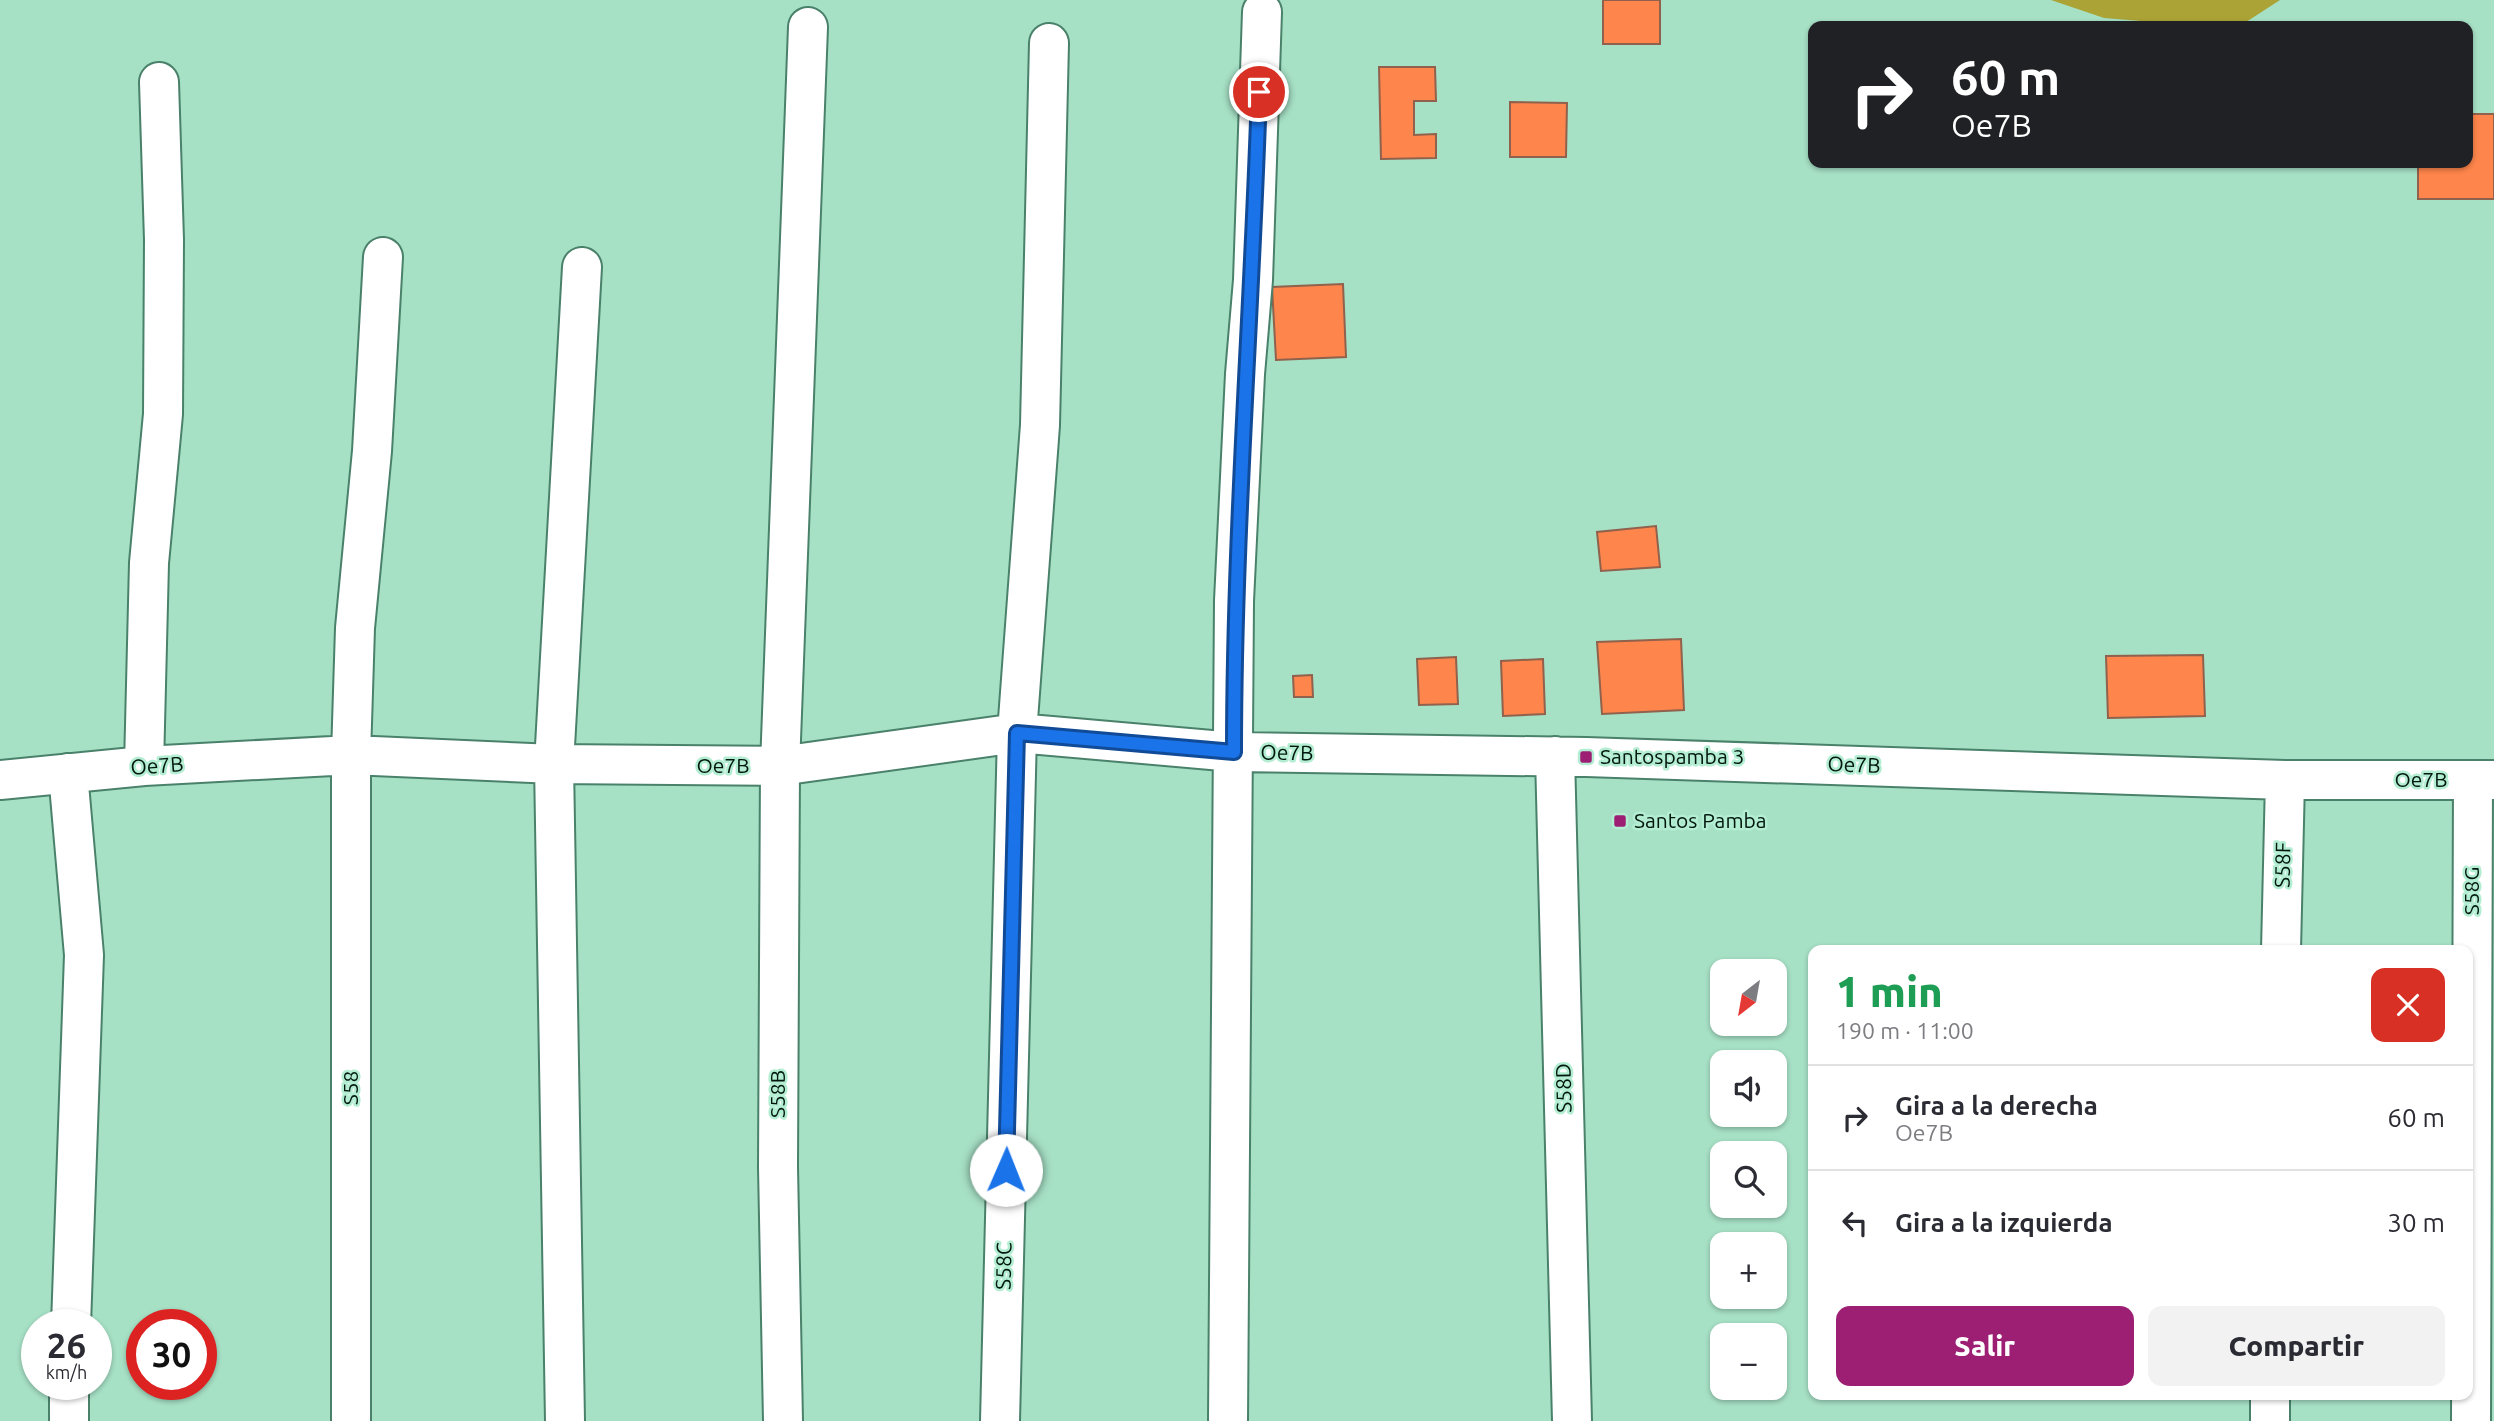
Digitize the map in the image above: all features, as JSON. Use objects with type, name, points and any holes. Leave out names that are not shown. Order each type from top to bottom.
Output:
[{"type":"street","points":[[1228,1421],[1234,601],[1253,280],[1262,12]]},
{"type":"street","name":"S58B","points":[[783,1421],[778,1167],[780,766],[808,27]]},
{"type":"street","name":"S58C","points":[[1000,1421],[1017,733],[1040,425],[1049,43]]},
{"type":"street","points":[[144,766],[149,564],[163,414],[164,240],[159,82]]},
{"type":"street","name":"S58","points":[[351,1421],[351,755],[355,628],[372,451],[383,257]]},
{"type":"street","points":[[565,1421],[554,764],[582,267]]},
{"type":"street","name":"Oe7B","points":[[0,780],[144,766],[351,755],[554,764],[780,766],[1017,733],[1234,752],[1555,756],[2286,780],[2483,780]]},
{"type":"street","name":"S58D","points":[[1555,756],[1572,1421]]},
{"type":"street","points":[[68,773],[84,955],[72,1309]]},
{"type":"street","name":"S58F","points":[[2281,945],[2286,780]]},
{"type":"street","name":"S58G","points":[[2473,1314],[2483,780]]},
{"type":"street","points":[[69,1400],[69,1421]]},
{"type":"street","points":[[2270,1400],[2270,1421]]},
{"type":"street","name":"S58G","points":[[2471,1400],[2471,1421]]},
{"type":"shaded area","points":[[2051,0],[2280,0],[2248,21],[2141,21],[2104,18]]},
{"type":"building","points":[[1603,0],[1660,0],[1660,44],[1603,44]]},
{"type":"building","points":[[1379,67],[1435,67],[1436,101],[1414,101],[1414,135],[1436,134],[1436,158],[1381,159]]},
{"type":"building","points":[[1510,102],[1567,103],[1566,157],[1510,157]]},
{"type":"building","points":[[2473,114],[2494,114],[2494,199],[2418,199],[2418,168],[2473,168]]},
{"type":"building","points":[[1343,284],[1346,357],[1276,360],[1272,287]]},
{"type":"building","points":[[1656,526],[1660,567],[1601,571],[1597,532]]},
{"type":"building","points":[[1681,639],[1684,710],[1602,714],[1597,642]]},
{"type":"building","points":[[2203,655],[2205,716],[2108,718],[2106,656]]},
{"type":"building","points":[[1456,657],[1458,704],[1419,705],[1417,659]]},
{"type":"building","points":[[1543,659],[1545,714],[1503,716],[1501,661]]},
{"type":"building","points":[[1312,675],[1313,697],[1294,697],[1293,676]]},
{"type":"place","name":"Santospamba 3","points":[[1586,757]]},
{"type":"place","name":"Santos Pamba","points":[[1620,821]]},
{"type":"route","points":[[1006,1170],[1017,733],[1234,752],[1234,601],[1245,374],[1253,280],[1259,92]]}]
